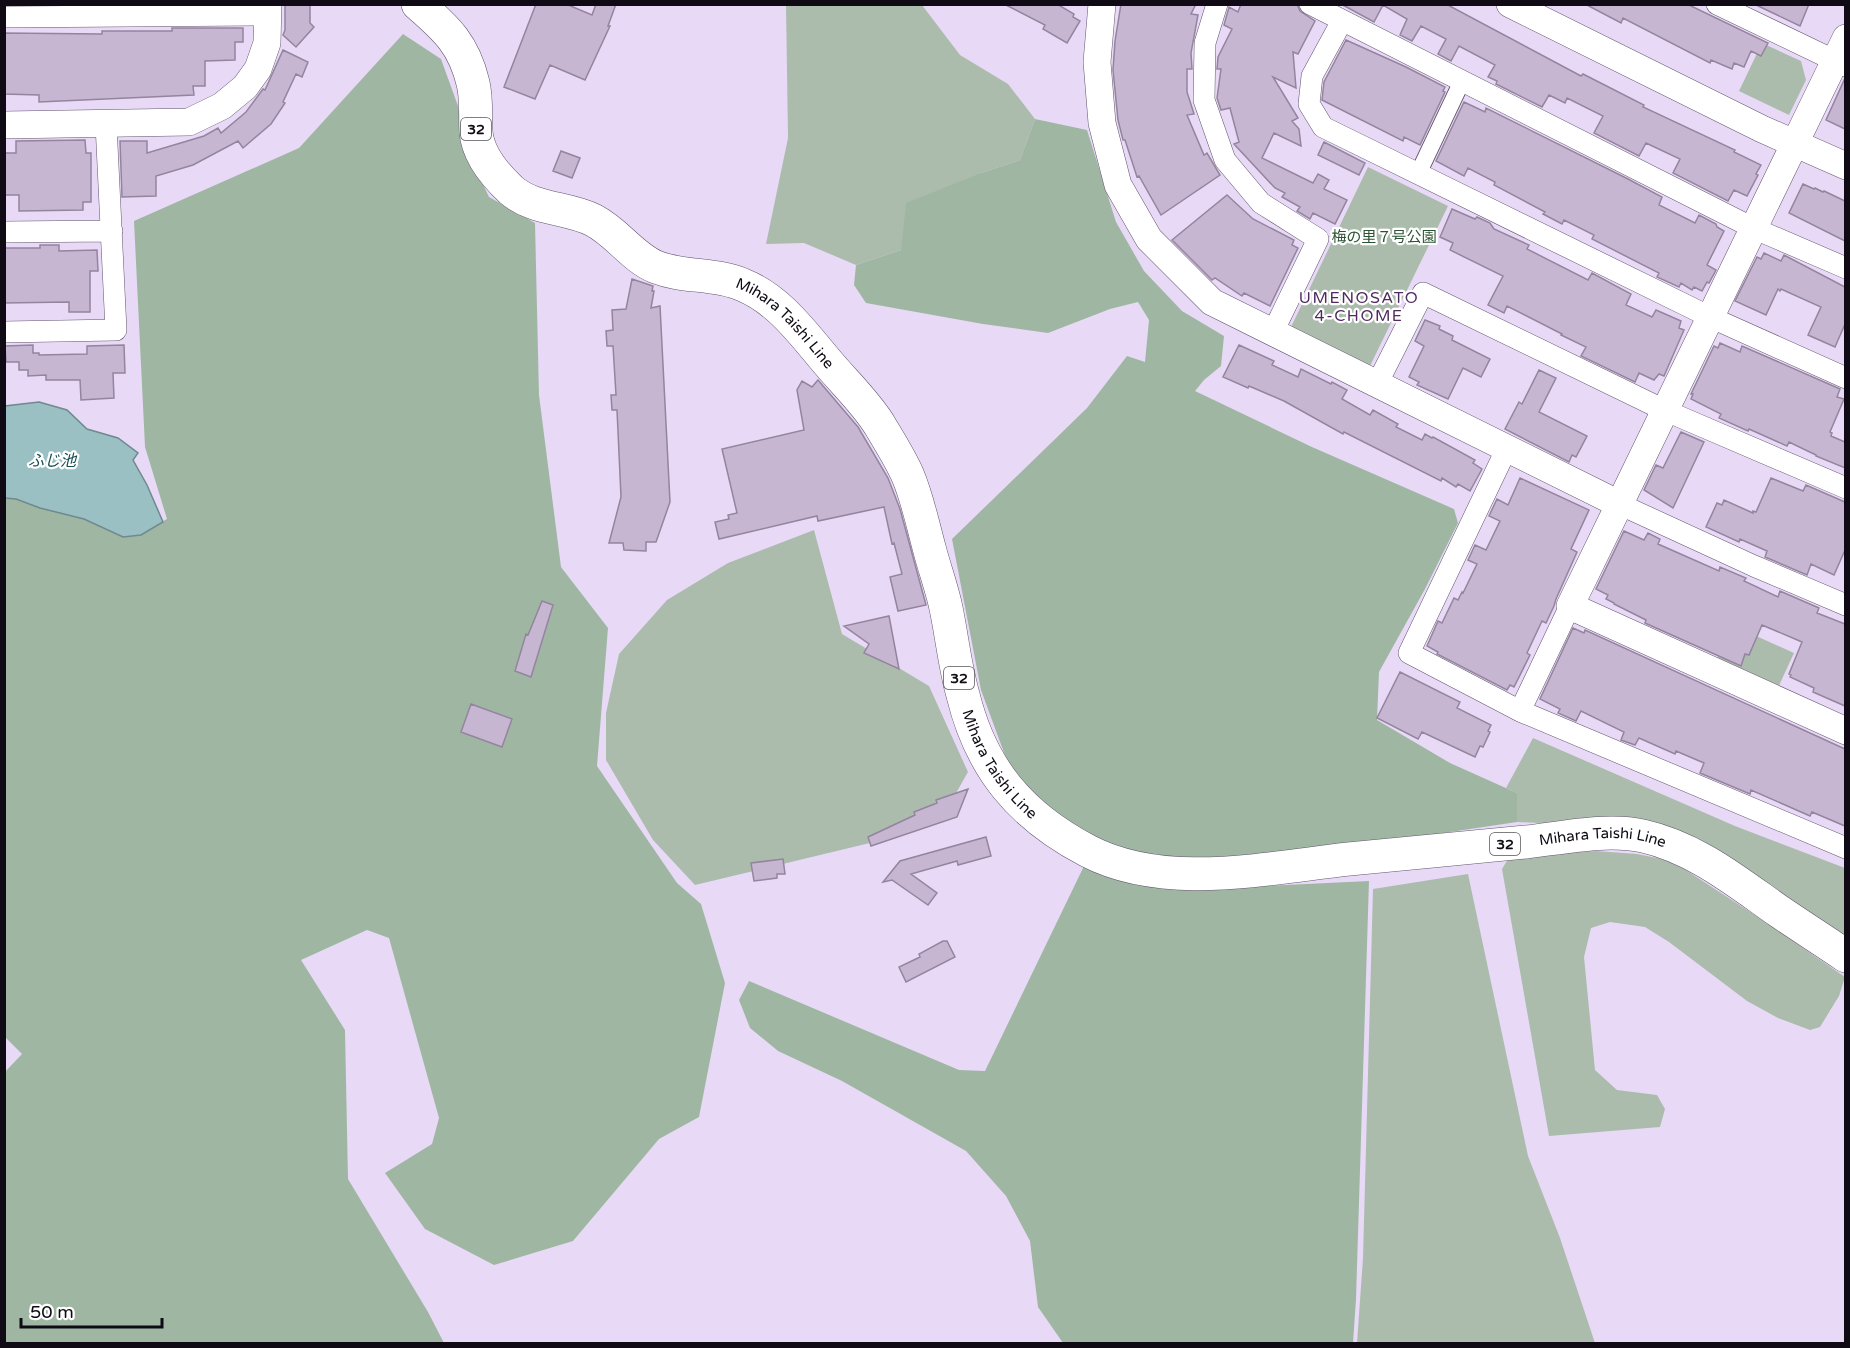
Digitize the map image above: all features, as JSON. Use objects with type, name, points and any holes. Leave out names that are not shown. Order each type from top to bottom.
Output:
[{"type":"main road","name":"Mihara Taishi Line","points":[[418,4],[447,29],[459,47],[474,86],[478,147],[487,163],[513,191],[523,199],[593,220],[609,230],[639,257],[654,266],[679,273],[733,281],[758,292],[787,316],[877,420],[907,475],[920,510],[945,605],[963,697],[981,748],[991,767],[1026,810],[1048,826],[1089,852],[1105,859],[1132,868],[1180,874],[1249,870],[1571,837],[1627,834],[1647,837],[1700,857],[1845,956]]},
{"type":"street","points":[[1217,4],[1205,43],[1204,100],[1225,160],[1261,203],[1318,239],[1273,332]]},
{"type":"street","points":[[1310,4],[1753,228],[1845,268]]},
{"type":"street","points":[[1510,4],[1621,61],[1845,166]]},
{"type":"street","points":[[1520,711],[1794,143],[1842,55],[1717,4]]},
{"type":"street","points":[[1101,5],[1097,62],[1102,123],[1118,185],[1149,240],[1212,302],[1618,504],[1754,567],[1845,605]]},
{"type":"street","points":[[4,17],[268,10],[267,43],[258,69],[245,87],[222,106],[189,122],[4,125]]},
{"type":"street","points":[[1342,21],[1311,76],[1309,104],[1323,127],[1710,317],[1845,378]]},
{"type":"street","points":[[1418,174],[1462,81]]},
{"type":"street","points":[[4,332],[116,330],[106,123]]},
{"type":"street","points":[[4,232],[112,231]]},
{"type":"street","points":[[1377,384],[1423,293],[1664,410],[1845,488]]},
{"type":"street","points":[[1507,448],[1409,653],[1520,711],[1845,848]]},
{"type":"street","points":[[1570,606],[1845,731]]},
{"type":"green space","points":[[786,5],[922,5],[960,55],[1008,84],[1035,119],[1020,160],[981,173],[901,250],[856,265],[804,243],[766,244],[788,138]]},
{"type":"green space","points":[[1762,43],[1801,61],[1806,80],[1789,115],[1739,91]]},
{"type":"green space","name":"梅の里７号公園","points":[[1368,167],[1448,206],[1370,366],[1291,327]]},
{"type":"green space","points":[[814,530],[842,634],[929,686],[968,772],[951,802],[874,842],[695,885],[653,840],[606,760],[606,713],[619,654],[667,600],[728,563]]},
{"type":"green space","points":[[1732,625],[1794,653],[1777,690],[1715,663]]},
{"type":"green space","points":[[1533,738],[1735,826],[1845,868],[1845,944],[1736,869],[1582,825],[1517,822],[1517,793],[1506,788]]},
{"type":"green space","points":[[1596,851],[1637,854],[1672,861],[1845,977],[1839,996],[1820,1027],[1810,1030],[1778,1018],[1747,1001],[1669,942],[1645,927],[1610,922],[1591,928],[1584,957],[1595,1070],[1617,1090],[1657,1095],[1665,1109],[1660,1127],[1549,1136],[1502,869],[1508,859],[1543,853]]},
{"type":"green space","points":[[1468,874],[1528,1156],[1560,1238],[1595,1343],[1357,1343],[1363,1258],[1373,889]]},
{"type":"shaded area","points":[[403,34],[441,59],[458,106],[468,153],[489,197],[535,223],[539,395],[561,567],[608,628],[597,766],[677,883],[701,904],[725,983],[699,1117],[659,1139],[573,1241],[494,1265],[425,1229],[385,1173],[432,1144],[439,1118],[389,938],[367,930],[301,960],[345,1030],[348,1179],[428,1312],[444,1343],[5,1343],[4,1073],[22,1054],[4,1036],[5,492],[21,493],[124,536],[147,530],[167,519],[145,447],[134,221],[299,148]]},
{"type":"shaded area","points":[[1035,119],[1087,130],[1116,222],[1144,271],[1182,311],[1224,336],[1221,366],[1195,391],[1312,447],[1454,509],[1458,523],[1379,672],[1377,720],[1450,763],[1517,793],[1517,822],[1376,843],[1274,855],[1196,859],[1128,851],[1055,824],[1010,769],[981,690],[952,539],[1087,408],[1127,356],[1145,362],[1149,320],[1138,302],[1110,309],[1048,333],[866,303],[854,285],[856,265],[901,250],[906,203],[1020,160]]},
{"type":"shaded area","points":[[1084,866],[1120,881],[1186,890],[1369,881],[1353,1343],[1063,1343],[1038,1307],[1030,1241],[1006,1196],[966,1151],[842,1081],[778,1051],[750,1028],[739,1000],[749,981],[959,1070],[985,1071]]},
{"type":"water","name":"ふじ池","points":[[39,402],[67,410],[87,429],[118,438],[138,453],[133,460],[163,522],[141,535],[123,537],[84,519],[40,508],[16,499],[5,498],[5,406]]},
{"type":"building","points":[[285,4],[310,4],[310,23],[314,27],[296,47],[283,35]]},
{"type":"building","points":[[536,4],[566,4],[592,15],[596,4],[616,4],[608,26],[610,26],[585,80],[550,65],[535,99],[504,87]]},
{"type":"building","points":[[1004,4],[1057,4],[1074,14],[1073,17],[1080,21],[1067,43],[1043,29],[1045,25]]},
{"type":"building","points":[[1121,4],[1196,4],[1191,14],[1198,15],[1191,53],[1192,69],[1187,69],[1187,92],[1194,114],[1187,115],[1204,155],[1207,153],[1220,175],[1161,215],[1139,176],[1137,177],[1118,120],[1113,70]]},
{"type":"building","points":[[1241,4],[1297,4],[1300,11],[1315,21],[1298,54],[1293,52],[1296,88],[1273,77],[1298,118],[1292,121],[1299,129],[1301,146],[1274,133],[1262,158],[1313,183],[1318,174],[1329,180],[1324,189],[1347,200],[1335,224],[1313,213],[1310,219],[1297,211],[1300,207],[1282,197],[1285,193],[1275,188],[1234,144],[1239,142],[1230,108],[1221,110],[1217,98],[1221,69],[1217,69],[1218,57],[1232,29],[1224,25],[1229,7],[1238,12]]},
{"type":"building","points":[[1341,4],[1446,4],[1581,76],[1583,74],[1644,105],[1643,107],[1735,150],[1734,152],[1761,165],[1756,174],[1758,175],[1747,196],[1734,190],[1728,201],[1673,173],[1680,159],[1646,143],[1639,156],[1594,133],[1603,116],[1567,98],[1565,103],[1549,95],[1542,107],[1496,84],[1497,81],[1488,77],[1495,65],[1459,46],[1451,61],[1438,54],[1446,39],[1421,26],[1412,41],[1400,35],[1407,19],[1383,5],[1374,22]]},
{"type":"building","points":[[1585,4],[1687,4],[1768,43],[1761,56],[1751,51],[1744,67],[1734,63],[1732,69],[1711,60],[1710,63],[1623,18],[1621,23]]},
{"type":"building","points":[[1754,4],[1809,4],[1800,26]]},
{"type":"building","points":[[172,28],[243,28],[243,42],[235,42],[235,60],[205,61],[205,86],[193,86],[194,95],[39,102],[39,95],[4,94],[4,33],[102,34],[102,31],[172,31]]},
{"type":"building","points":[[1346,40],[1445,87],[1443,91],[1445,92],[1420,145],[1404,137],[1403,141],[1322,100],[1324,82]]},
{"type":"building","points":[[283,50],[308,62],[302,77],[296,74],[283,102],[285,103],[271,124],[243,148],[238,141],[193,165],[156,176],[156,196],[122,197],[120,141],[147,141],[147,153],[204,136],[218,128],[221,133],[246,112],[263,89],[265,90]]},
{"type":"building","points":[[1845,78],[1845,129],[1826,120]]},
{"type":"building","points":[[1464,102],[1485,112],[1486,108],[1628,179],[1662,197],[1659,205],[1695,223],[1699,215],[1716,224],[1724,231],[1707,265],[1716,270],[1709,283],[1707,282],[1702,291],[1694,287],[1692,290],[1681,283],[1679,287],[1657,277],[1659,273],[1592,239],[1594,235],[1564,220],[1562,224],[1543,214],[1545,212],[1494,185],[1495,182],[1468,168],[1464,176],[1436,161]]},
{"type":"building","points":[[85,140],[86,153],[91,153],[91,202],[83,202],[83,210],[19,211],[19,195],[4,195],[4,153],[16,153],[16,141]]},
{"type":"building","points":[[1324,142],[1365,163],[1359,175],[1318,155]]},
{"type":"building","points":[[561,151],[580,158],[572,178],[553,171]]},
{"type":"building","points":[[1803,184],[1845,201],[1845,241],[1789,213]]},
{"type":"building","points":[[1227,195],[1253,219],[1294,240],[1292,245],[1298,248],[1270,306],[1244,293],[1242,296],[1215,278],[1212,280],[1172,240]]},
{"type":"building","points":[[1452,209],[1490,223],[1494,229],[1529,245],[1527,249],[1588,280],[1592,273],[1631,294],[1626,305],[1652,317],[1656,310],[1681,321],[1679,328],[1684,330],[1664,376],[1659,374],[1654,380],[1639,373],[1635,382],[1581,356],[1586,347],[1562,334],[1507,306],[1504,313],[1488,305],[1503,276],[1450,250],[1453,243],[1440,237]]},
{"type":"building","points":[[40,245],[59,245],[59,251],[97,250],[98,271],[90,271],[90,312],[69,312],[69,302],[4,303],[4,248],[40,248]]},
{"type":"building","points":[[1764,253],[1781,261],[1784,255],[1845,287],[1845,324],[1835,347],[1808,335],[1821,307],[1781,289],[1780,291],[1778,289],[1766,315],[1735,301],[1757,257],[1761,259]]},
{"type":"building","points":[[632,279],[653,286],[651,308],[660,306],[670,502],[656,542],[646,542],[646,551],[624,550],[623,543],[609,543],[621,497],[617,410],[612,410],[611,395],[616,395],[613,346],[607,346],[606,331],[613,330],[612,310],[626,309]]},
{"type":"building","points":[[1425,320],[1440,326],[1439,329],[1453,336],[1452,340],[1490,359],[1481,377],[1463,368],[1448,399],[1417,385],[1419,382],[1409,377],[1424,346],[1415,341]]},
{"type":"building","points":[[1720,343],[1740,352],[1742,346],[1840,389],[1837,397],[1844,399],[1830,432],[1831,436],[1845,442],[1845,468],[1789,442],[1787,446],[1749,429],[1748,431],[1719,418],[1721,414],[1691,399],[1693,394],[1691,394],[1714,346],[1718,348]]},
{"type":"building","points":[[33,345],[33,353],[39,353],[39,355],[87,354],[87,346],[124,345],[125,373],[113,373],[114,398],[81,400],[80,380],[46,380],[46,375],[28,376],[28,370],[19,370],[19,362],[6,362],[5,346]]},
{"type":"building","points":[[1239,345],[1274,361],[1272,365],[1298,377],[1301,369],[1331,384],[1332,382],[1347,390],[1342,399],[1370,415],[1373,410],[1398,424],[1396,427],[1422,440],[1425,434],[1433,437],[1475,460],[1473,463],[1482,469],[1470,491],[1458,484],[1456,487],[1442,478],[1441,481],[1344,432],[1343,434],[1284,401],[1223,377]]},
{"type":"building","points":[[1539,370],[1556,378],[1539,412],[1587,436],[1576,457],[1572,455],[1569,462],[1505,429],[1519,402],[1522,404]]},
{"type":"building","points":[[818,380],[858,427],[888,478],[900,509],[926,605],[898,611],[890,577],[902,574],[894,543],[892,544],[884,507],[818,521],[817,516],[719,539],[715,522],[729,519],[728,515],[737,513],[722,449],[804,430],[797,390],[802,381],[812,387]]},
{"type":"building","points":[[1681,432],[1704,442],[1673,508],[1644,490],[1656,465],[1663,468]]},
{"type":"building","points":[[1520,478],[1589,510],[1571,549],[1577,552],[1554,606],[1546,623],[1542,621],[1527,653],[1530,655],[1514,687],[1510,685],[1507,690],[1437,654],[1438,652],[1427,646],[1438,621],[1442,623],[1454,598],[1458,600],[1463,593],[1477,564],[1468,560],[1475,545],[1486,550],[1500,521],[1489,516],[1497,499],[1508,505]]},
{"type":"building","points":[[1771,478],[1803,491],[1806,485],[1845,502],[1845,550],[1834,575],[1811,564],[1807,575],[1765,557],[1767,551],[1740,539],[1739,542],[1706,527],[1717,503],[1722,505],[1724,500],[1753,513],[1753,511],[1756,512]]},
{"type":"building","points":[[1624,531],[1644,540],[1648,533],[1660,539],[1658,544],[1719,571],[1720,567],[1746,578],[1744,581],[1778,597],[1780,591],[1819,608],[1817,613],[1845,624],[1845,706],[1813,692],[1814,688],[1790,677],[1789,674],[1802,642],[1762,625],[1749,655],[1745,654],[1741,666],[1645,623],[1646,620],[1606,599],[1608,595],[1596,589]]},
{"type":"building","points":[[542,601],[553,605],[531,677],[515,671],[526,634],[528,635]]},
{"type":"building","points":[[889,616],[899,669],[864,653],[869,644],[844,626]]},
{"type":"building","points":[[1573,628],[1584,633],[1585,630],[1845,749],[1845,826],[1812,812],[1810,816],[1751,790],[1750,794],[1700,773],[1704,763],[1676,751],[1675,754],[1639,738],[1635,745],[1621,740],[1624,732],[1581,711],[1576,721],[1558,713],[1560,709],[1540,699]]},
{"type":"building","points":[[1400,672],[1460,702],[1457,708],[1491,725],[1483,747],[1480,746],[1475,757],[1422,732],[1418,739],[1377,718]]},
{"type":"building","points":[[471,704],[512,719],[502,747],[461,732]]},
{"type":"building","points":[[968,789],[957,817],[871,846],[868,837],[915,815],[914,812],[937,803],[936,800]]},
{"type":"building","points":[[986,837],[991,856],[958,865],[957,861],[911,874],[937,893],[928,905],[892,880],[883,882],[900,861]]},
{"type":"building","points":[[783,859],[785,874],[777,874],[777,878],[754,881],[751,863]]},
{"type":"building","points":[[947,941],[955,957],[906,982],[899,967],[920,957],[919,954]]},
{"type":"district","name":"UMENOSATO 4-CHOME","points":[[1359,307]]}]
